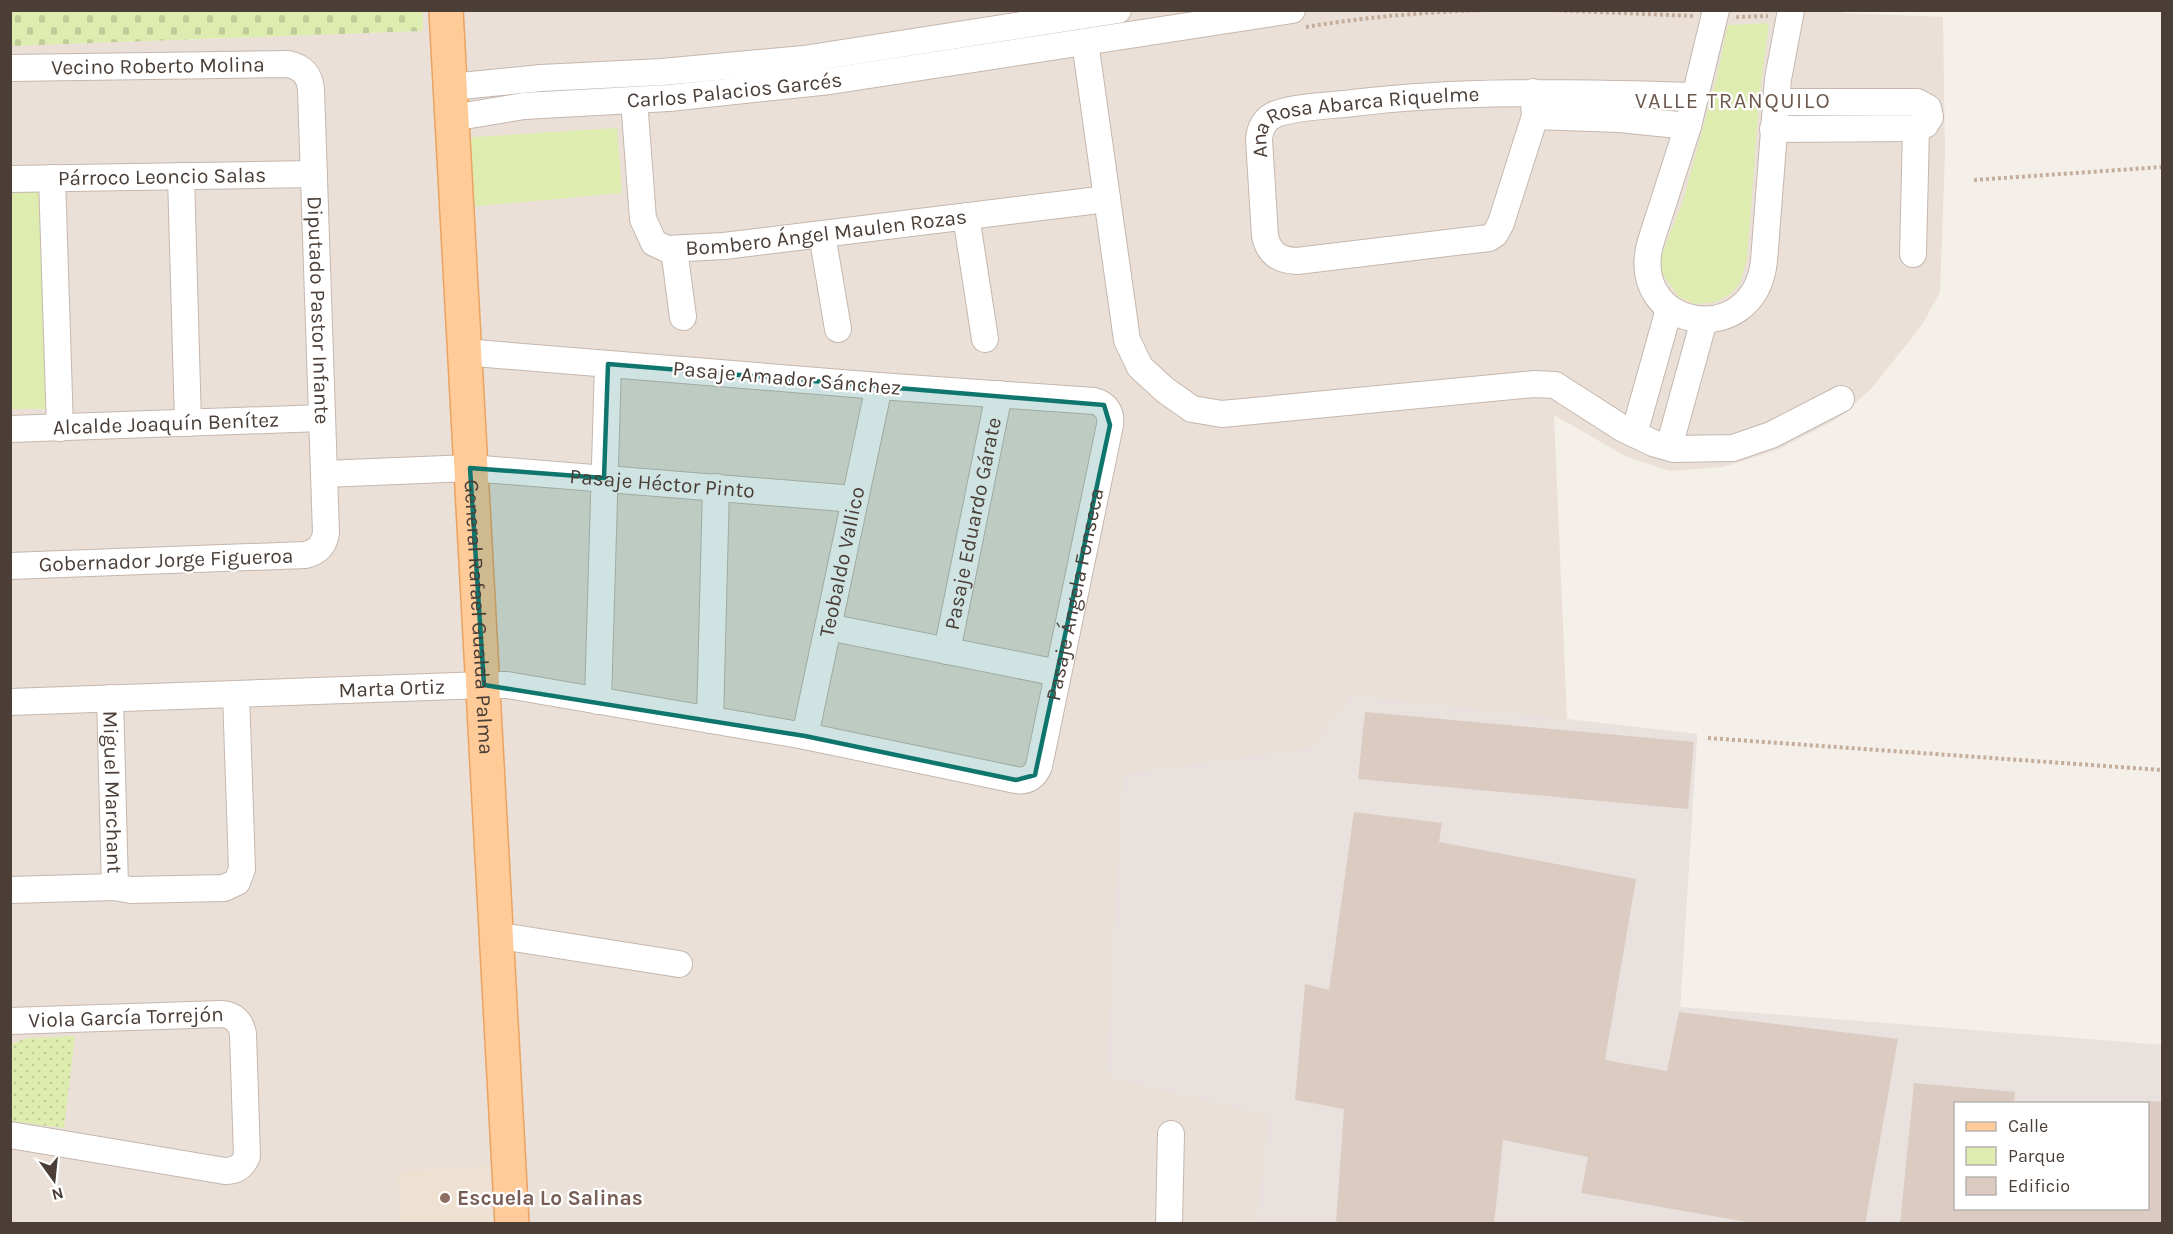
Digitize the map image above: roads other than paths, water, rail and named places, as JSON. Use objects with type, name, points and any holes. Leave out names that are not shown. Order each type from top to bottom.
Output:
[{"type":"main road","name":"General Rafael Gualda Palma","points":[[446,10],[512,1224]]},
{"type":"street","name":"Carlos Palacios Garcés","points":[[451,103],[541,78],[662,72],[793,60],[1118,10]]},
{"type":"street","name":"Carlos Palacios Garcés","points":[[451,103],[524,106],[713,94],[810,84],[1292,10]]},
{"type":"street","points":[[1716,14],[1688,126],[1647,259],[1654,292],[1669,309],[1682,316],[1704,320],[1718,319],[1738,310],[1755,292],[1760,280],[1764,261],[1775,102],[1790,13]]},
{"type":"street","points":[[1011,27],[1014,52]]},
{"type":"street","points":[[1085,42],[1128,340],[1140,367],[1165,390],[1192,409],[1222,414],[1544,384],[1555,385],[1634,434],[1674,449],[1733,448],[1771,435],[1841,399]]},
{"type":"street","name":"Vecino Roberto Molina","points":[[10,68],[288,64],[305,72]]},
{"type":"street","name":"Diputado Pastor Infante","points":[[305,72],[309,77],[311,90],[326,533],[320,548]]},
{"type":"street","name":"Ana Rosa Abarca Riquelme","points":[[1534,104],[1501,224],[1489,238],[1297,261],[1274,255],[1268,246],[1265,236],[1259,139],[1264,124],[1271,117],[1295,110],[1362,102],[1486,93],[1620,119],[1688,126]]},
{"type":"street","name":"Ana Rosa Abarca Riquelme","points":[[1534,104],[1696,96]]},
{"type":"street","name":"Bombero Ángel Maulen Rozas","points":[[634,100],[643,219],[654,243],[667,249],[724,246],[1107,199]]},
{"type":"street","points":[[1773,129],[1916,128],[1925,125],[1930,117],[1928,108],[1917,102],[1775,102]]},
{"type":"street","points":[[1913,254],[1916,128]]},
{"type":"street","name":"Párroco Leoncio Salas","points":[[10,178],[314,174]]},
{"type":"street","points":[[181,176],[188,423]]},
{"type":"street","points":[[52,178],[60,428]]},
{"type":"street","points":[[966,216],[985,339]]},
{"type":"street","points":[[822,234],[838,329]]},
{"type":"street","points":[[674,249],[683,317]]},
{"type":"street","points":[[1634,434],[1669,309]]},
{"type":"street","points":[[1669,447],[1704,320]]},
{"type":"street","name":"Pasaje Amador Sánchez","points":[[464,352],[1094,401],[1100,402],[1108,409]]},
{"type":"street","points":[[598,701],[608,364]]},
{"type":"street","name":"Teobaldo Vallico","points":[[805,736],[879,386]]},
{"type":"street","name":"Pasaje Eduardo Gárate","points":[[947,651],[999,394]]},
{"type":"street","name":"Pasaje Ángela Fonseca","points":[[1031,778],[1039,766],[1110,425],[1108,409]]},
{"type":"street","name":"Alcalde Joaquín Benítez","points":[[10,429],[322,418]]},
{"type":"street","name":"Pasaje Héctor Pinto","points":[[324,474],[470,468],[855,499]]},
{"type":"street","points":[[710,720],[716,488]]},
{"type":"street","name":"Gobernador Jorge Figueroa","points":[[10,566],[305,555],[320,548]]},
{"type":"street","points":[[828,627],[1058,674]]},
{"type":"street","name":"Marta Ortiz","points":[[10,702],[507,685],[805,736],[1016,780],[1031,778]]},
{"type":"street","points":[[10,890],[115,887],[131,890],[224,888],[233,885],[242,869],[236,694]]},
{"type":"street","name":"Miguel Marchant","points":[[110,698],[115,887]]},
{"type":"street","points":[[495,935],[679,964]]},
{"type":"street","name":"Viola García Torrejón","points":[[10,1022],[228,1014],[237,1020],[243,1034],[247,1155],[241,1166],[225,1171],[10,1135]]},
{"type":"street","points":[[1169,1224],[1172,1134]]},
{"type":"place","name":"Escuela Lo Salinas","points":[[445,1198]]},
{"type":"district","name":"VALLE TRANQUILO","points":[[1733,100]]}]
